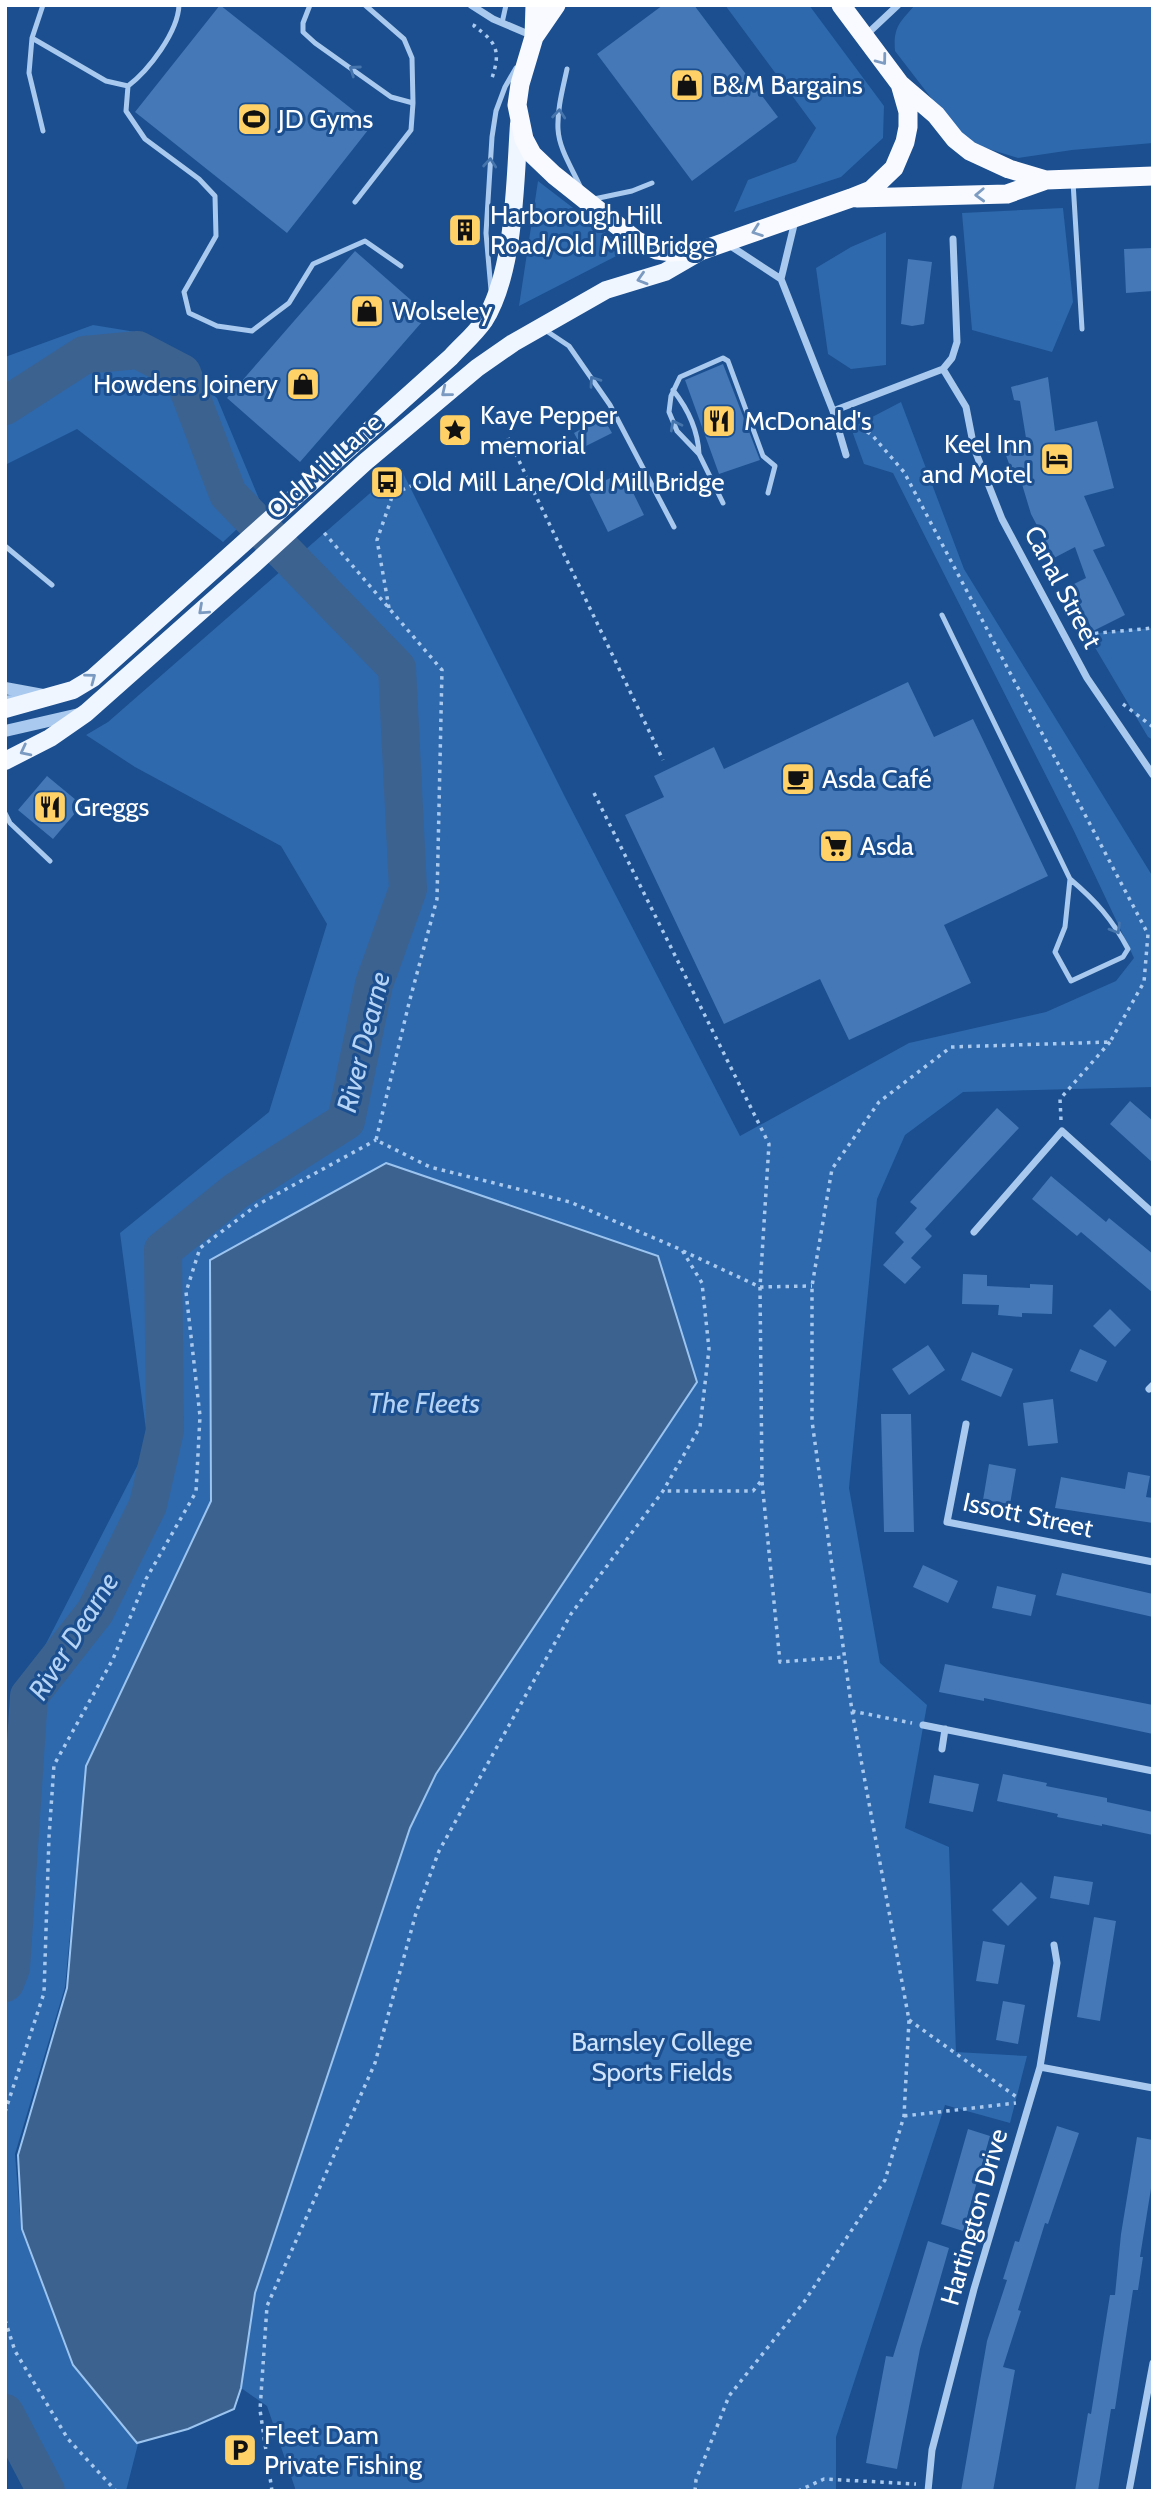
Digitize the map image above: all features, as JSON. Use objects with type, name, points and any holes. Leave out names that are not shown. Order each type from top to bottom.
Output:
[{"type":"highway","points":[[536,5],[534,37],[517,104],[524,139],[533,154],[586,201],[647,246],[672,252],[703,250],[872,190],[885,179],[901,157],[908,127],[908,112],[900,84]]},
{"type":"highway","points":[[534,37],[556,5]]},
{"type":"highway","points":[[841,5],[900,84],[936,115],[955,139],[970,151],[1009,169],[1046,180]]},
{"type":"highway","points":[[850,198],[1007,194],[1046,180],[1153,176]]},
{"type":"main road","points":[[489,311],[506,266],[519,121]]},
{"type":"main road","name":"Old Mill Lane","points":[[5,761],[50,738],[86,713],[445,393],[486,362],[540,327],[606,290],[665,272],[703,250]]},
{"type":"main road","name":"Old Mill Lane","points":[[5,709],[74,691],[93,678],[451,357],[477,330],[489,311]]},
{"type":"street","points":[[471,5],[534,37]]},
{"type":"street","points":[[865,37],[898,5]]},
{"type":"street","points":[[796,217],[781,279],[833,411],[846,455]]},
{"type":"street","points":[[833,411],[943,369],[952,358],[957,342],[953,239]]},
{"type":"street","points":[[725,243],[781,279]]},
{"type":"street","name":"Canal Street","points":[[943,369],[966,407],[974,448],[1002,519],[1087,678],[1153,775]]},
{"type":"street","points":[[5,688],[53,696]]},
{"type":"street","points":[[5,731],[86,713]]},
{"type":"street","points":[[974,1233],[1062,1131],[1153,1213]]},
{"type":"street","name":"Issott Street","points":[[966,1424],[947,1522],[1153,1562]]},
{"type":"street","points":[[923,1725],[1153,1771]]},
{"type":"street","points":[[942,1749],[945,1730]]},
{"type":"street","name":"Hartington Drive","points":[[929,2488],[932,2450],[974,2289],[1040,2067],[1057,1963],[1054,1945]]},
{"type":"street","points":[[1040,2067],[1153,2088]]},
{"type":"street","points":[[1129,2491],[1153,2363]]},
{"type":"lane","points":[[43,5],[32,38],[29,73],[43,131]]},
{"type":"lane","points":[[179,5],[179,13],[168,40],[137,79],[128,86],[126,111],[145,139],[200,179],[215,196],[216,236],[184,292],[189,313],[217,326],[252,331],[289,303],[313,264],[365,241],[401,266]]},
{"type":"lane","points":[[310,5],[303,32],[391,97],[413,103]]},
{"type":"lane","points":[[355,202],[411,130],[413,103],[412,58],[404,40],[365,5]]},
{"type":"lane","points":[[502,23],[506,5]]},
{"type":"lane","points":[[489,311],[486,233],[496,111],[505,86],[534,37]]},
{"type":"lane","points":[[32,38],[106,81],[128,86]]},
{"type":"lane","points":[[567,69],[559,108],[558,130],[562,147],[586,201],[632,191],[652,183]]},
{"type":"lane","points":[[1072,179],[1082,329]]},
{"type":"lane","points":[[540,327],[569,345],[603,394],[674,527]]},
{"type":"lane","points":[[699,454],[677,431],[668,412],[673,390],[680,377],[726,359],[763,456],[775,466],[768,493]]},
{"type":"lane","points":[[673,390],[694,425],[699,454],[723,503]]},
{"type":"lane","points":[[5,546],[52,585]]},
{"type":"lane","points":[[942,615],[1070,879],[1093,899],[1113,922],[1128,949],[1123,957],[1070,981],[1055,952],[1066,927],[1070,879]]},
{"type":"lane","points":[[5,698],[53,696]]},
{"type":"lane","points":[[5,813],[10,823],[50,861]]},
{"type":"path","points":[[483,13],[474,26],[492,39],[498,55],[489,86]]},
{"type":"path","points":[[833,411],[872,435],[904,472],[1148,934],[1144,982],[1110,1042],[1060,1099],[1062,1131]]},
{"type":"path","points":[[508,438],[663,760]]},
{"type":"path","points":[[373,474],[393,494]]},
{"type":"path","points":[[390,610],[377,540],[393,494],[433,476]]},
{"type":"path","points":[[5,2112],[44,1993],[54,1765],[113,1659],[146,1579],[196,1492],[200,1416],[186,1292],[200,1248],[257,1205],[376,1140],[437,899],[442,670],[336,549],[310,513]]},
{"type":"path","points":[[1066,636],[1153,628]]},
{"type":"path","points":[[594,793],[769,1144],[760,1287],[762,1480],[780,1662],[845,1657]]},
{"type":"path","points":[[695,2491],[696,2480],[729,2396],[804,2302],[885,2180],[904,2116],[909,2020],[852,1711],[812,1421],[813,1286],[832,1169],[879,1102],[951,1047],[1110,1042]]},
{"type":"path","points":[[376,1140],[430,1167],[570,1202],[760,1287],[813,1286]]},
{"type":"path","points":[[272,2491],[260,2410],[267,2306],[375,2063],[416,1913],[439,1851],[571,1614],[663,1491],[699,1427],[709,1349],[702,1283],[682,1250]]},
{"type":"path","points":[[663,1491],[753,1491],[762,1480]]},
{"type":"path","points":[[852,1711],[923,1725]]},
{"type":"path","points":[[904,2116],[1023,2102],[909,2020]]},
{"type":"path","points":[[5,2320],[15,2351],[68,2439],[116,2491]]},
{"type":"path","points":[[798,2491],[824,2479],[929,2488]]},
{"type":"green space","points":[[725,5],[809,5],[884,106],[883,138],[841,177],[734,212],[748,180],[796,162],[816,128]]},
{"type":"green space","points":[[915,5],[1153,5],[1153,143],[1018,158],[979,146],[955,129],[895,51],[895,36],[899,25]]},
{"type":"green space","points":[[538,181],[628,250],[519,306]]},
{"type":"green space","points":[[1063,208],[1073,302],[1052,352],[972,330],[962,213]]},
{"type":"green space","points":[[886,232],[886,365],[851,369],[828,354],[816,268],[851,247]]},
{"type":"green space","points":[[93,325],[142,333],[217,398],[262,506],[223,542],[77,429],[5,465],[5,357]]},
{"type":"green space","name":"Barnsley College Sports Fields","points":[[901,402],[964,569],[1153,877],[1153,1087],[963,1092],[905,1135],[877,1199],[849,1488],[880,1663],[927,1705],[905,1828],[949,1847],[956,2052],[1027,2056],[1010,2123],[945,2105],[836,2437],[836,2491],[296,2491],[267,2406],[241,2388],[255,2293],[410,1828],[436,1774],[210,1260],[211,1501],[86,1766],[65,1987],[15,2154],[21,2229],[73,2365],[138,2444],[126,2491],[58,2491],[5,2397],[5,1983],[11,1968],[16,1702],[148,1445],[120,1233],[269,1112],[327,924],[281,846],[135,767],[86,735],[108,722],[400,467],[565,797],[740,1136],[909,1043],[1046,1012],[1116,981],[1134,958],[1073,829],[893,473],[864,464],[851,428]]},
{"type":"green space","points":[[1153,628],[1153,740],[1148,737],[1087,634]]},
{"type":"water","name":"The Fleets","points":[[386,1163],[658,1256],[697,1382],[436,1774],[410,1828],[255,2293],[241,2388],[234,2409],[188,2429],[137,2443],[73,2365],[22,2229],[18,2155],[67,1988],[86,1766],[211,1501],[210,1260]]},
{"type":"building","name":"JD Gyms","points":[[220,5],[372,125],[287,233],[135,112]]},
{"type":"building","name":"B&M Bargains","points":[[663,5],[694,5],[778,117],[692,181],[597,54]]},
{"type":"building","points":[[1153,248],[1153,291],[1126,293],[1124,249]]},
{"type":"building","points":[[355,251],[428,315],[300,462],[227,398]]},
{"type":"building","points":[[908,259],[932,262],[924,324],[912,326],[901,324]]},
{"type":"building","points":[[723,364],[760,460],[719,474],[685,380]]},
{"type":"building","name":"Keel Inn and Motel","points":[[1048,377],[1055,431],[1097,421],[1114,488],[1084,496],[1105,546],[1093,550],[1125,615],[1093,631],[1070,586],[1086,578],[1075,547],[1054,558],[1031,514],[1018,471],[1012,472],[1003,447],[1026,438],[1020,401],[1014,400],[1011,387]]},
{"type":"building","points":[[603,417],[612,433],[582,448],[574,433]]},
{"type":"building","points":[[623,472],[644,515],[608,532],[587,489]]},
{"type":"building","name":"Asda","points":[[908,682],[934,737],[973,719],[1048,876],[944,925],[971,983],[849,1040],[820,979],[724,1024],[625,815],[664,797],[654,776],[714,747],[724,769]]},
{"type":"building","name":"Greggs","points":[[47,776],[82,805],[53,839],[18,810]]},
{"type":"building","points":[[1130,1101],[1153,1121],[1153,1163],[1110,1124]]},
{"type":"building","points":[[997,1108],[1019,1128],[925,1229],[932,1236],[911,1258],[921,1267],[905,1284],[883,1265],[904,1242],[895,1233],[917,1208],[910,1202]]},
{"type":"building","points":[[1051,1176],[1106,1222],[1109,1218],[1153,1254],[1153,1293],[1081,1232],[1077,1236],[1032,1199]]},
{"type":"building","points":[[963,1274],[987,1275],[987,1286],[1030,1288],[1030,1284],[1053,1285],[1052,1314],[1022,1313],[1022,1317],[998,1315],[999,1305],[962,1304]]},
{"type":"building","points":[[1110,1309],[1131,1330],[1115,1347],[1093,1326]]},
{"type":"building","points":[[928,1345],[945,1370],[909,1395],[892,1369]]},
{"type":"building","points":[[1080,1349],[1107,1361],[1097,1382],[1070,1371]]},
{"type":"building","points":[[972,1352],[1013,1369],[1001,1397],[961,1380]]},
{"type":"building","points":[[1053,1399],[1058,1443],[1028,1446],[1023,1403]]},
{"type":"building","points":[[881,1414],[911,1414],[914,1532],[884,1532]]},
{"type":"building","points":[[989,1464],[1016,1469],[1010,1504],[983,1500]]},
{"type":"building","points":[[1128,1472],[1150,1476],[1146,1497],[1153,1498],[1153,1523],[1055,1508],[1061,1477],[1125,1489]]},
{"type":"building","points":[[923,1565],[958,1581],[948,1603],[913,1587]]},
{"type":"building","points":[[1062,1573],[1153,1594],[1153,1617],[1056,1595]]},
{"type":"building","points":[[997,1586],[1036,1595],[1031,1616],[992,1608]]},
{"type":"building","points":[[945,1664],[1153,1705],[1153,1734],[984,1698],[984,1701],[939,1692]]},
{"type":"building","points":[[1003,1774],[1107,1798],[1107,1802],[1153,1812],[1153,1835],[1057,1817],[1058,1814],[997,1801]]},
{"type":"building","points":[[934,1775],[979,1784],[973,1812],[929,1803]]},
{"type":"building","points":[[1054,1876],[1093,1882],[1089,1905],[1050,1898]]},
{"type":"building","points":[[1021,1882],[1037,1898],[1008,1926],[992,1910]]},
{"type":"building","points":[[1094,1917],[1116,1921],[1100,2021],[1077,2017]]},
{"type":"building","points":[[983,1941],[1005,1945],[998,1984],[976,1981]]},
{"type":"building","points":[[1003,2001],[1025,2005],[1018,2044],[996,2040]]},
{"type":"building","points":[[1057,2126],[1079,2133],[1048,2224],[1045,2223],[1003,2367],[1015,2370],[993,2491],[961,2491],[987,2341],[1007,2280],[1003,2279],[1015,2241],[1019,2242]]},
{"type":"building","points":[[968,2129],[990,2136],[963,2231],[941,2224]]},
{"type":"building","points":[[1137,2137],[1153,2140],[1153,2176],[1140,2257],[1143,2257],[1138,2290],[1133,2290],[1115,2409],[1111,2409],[1098,2491],[1075,2491],[1088,2413],[1091,2414],[1110,2295],[1115,2295],[1121,2234]]},
{"type":"building","points":[[928,2241],[949,2248],[920,2349],[897,2469],[866,2463],[886,2356],[893,2357]]},
{"type":"waterway","name":"River Dearne","points":[[5,406],[84,355],[138,350],[182,373],[228,494],[397,668],[408,889],[374,984],[346,1121],[236,1191],[163,1250],[165,1430],[148,1505],[95,1612],[29,1696],[11,1968],[5,1983]]},
{"type":"waterway","name":"River Dearne","points":[[5,2413],[46,2491]]},
{"type":"place","name":"B&M Bargains","points":[[687,85]]},
{"type":"place","name":"JD Gyms","points":[[254,119]]},
{"type":"place","name":"Harborough Hill Road/Old Mill Bridge","points":[[465,230]]},
{"type":"place","name":"Wolseley","points":[[367,311]]},
{"type":"place","name":"Howdens Joinery","points":[[303,384]]},
{"type":"place","name":"McDonald's","points":[[719,421]]},
{"type":"place","name":"Kaye Pepper memorial","points":[[455,430]]},
{"type":"place","name":"Keel Inn and Motel","points":[[1057,459]]},
{"type":"place","name":"Old Mill Lane/Old Mill Bridge","points":[[387,482]]},
{"type":"place","name":"Asda Café","points":[[798,779]]},
{"type":"place","name":"Greggs","points":[[50,807]]},
{"type":"place","name":"Asda","points":[[836,846]]},
{"type":"place","name":"Fleet Dam Private Fishing","points":[[240,2450]]}]
